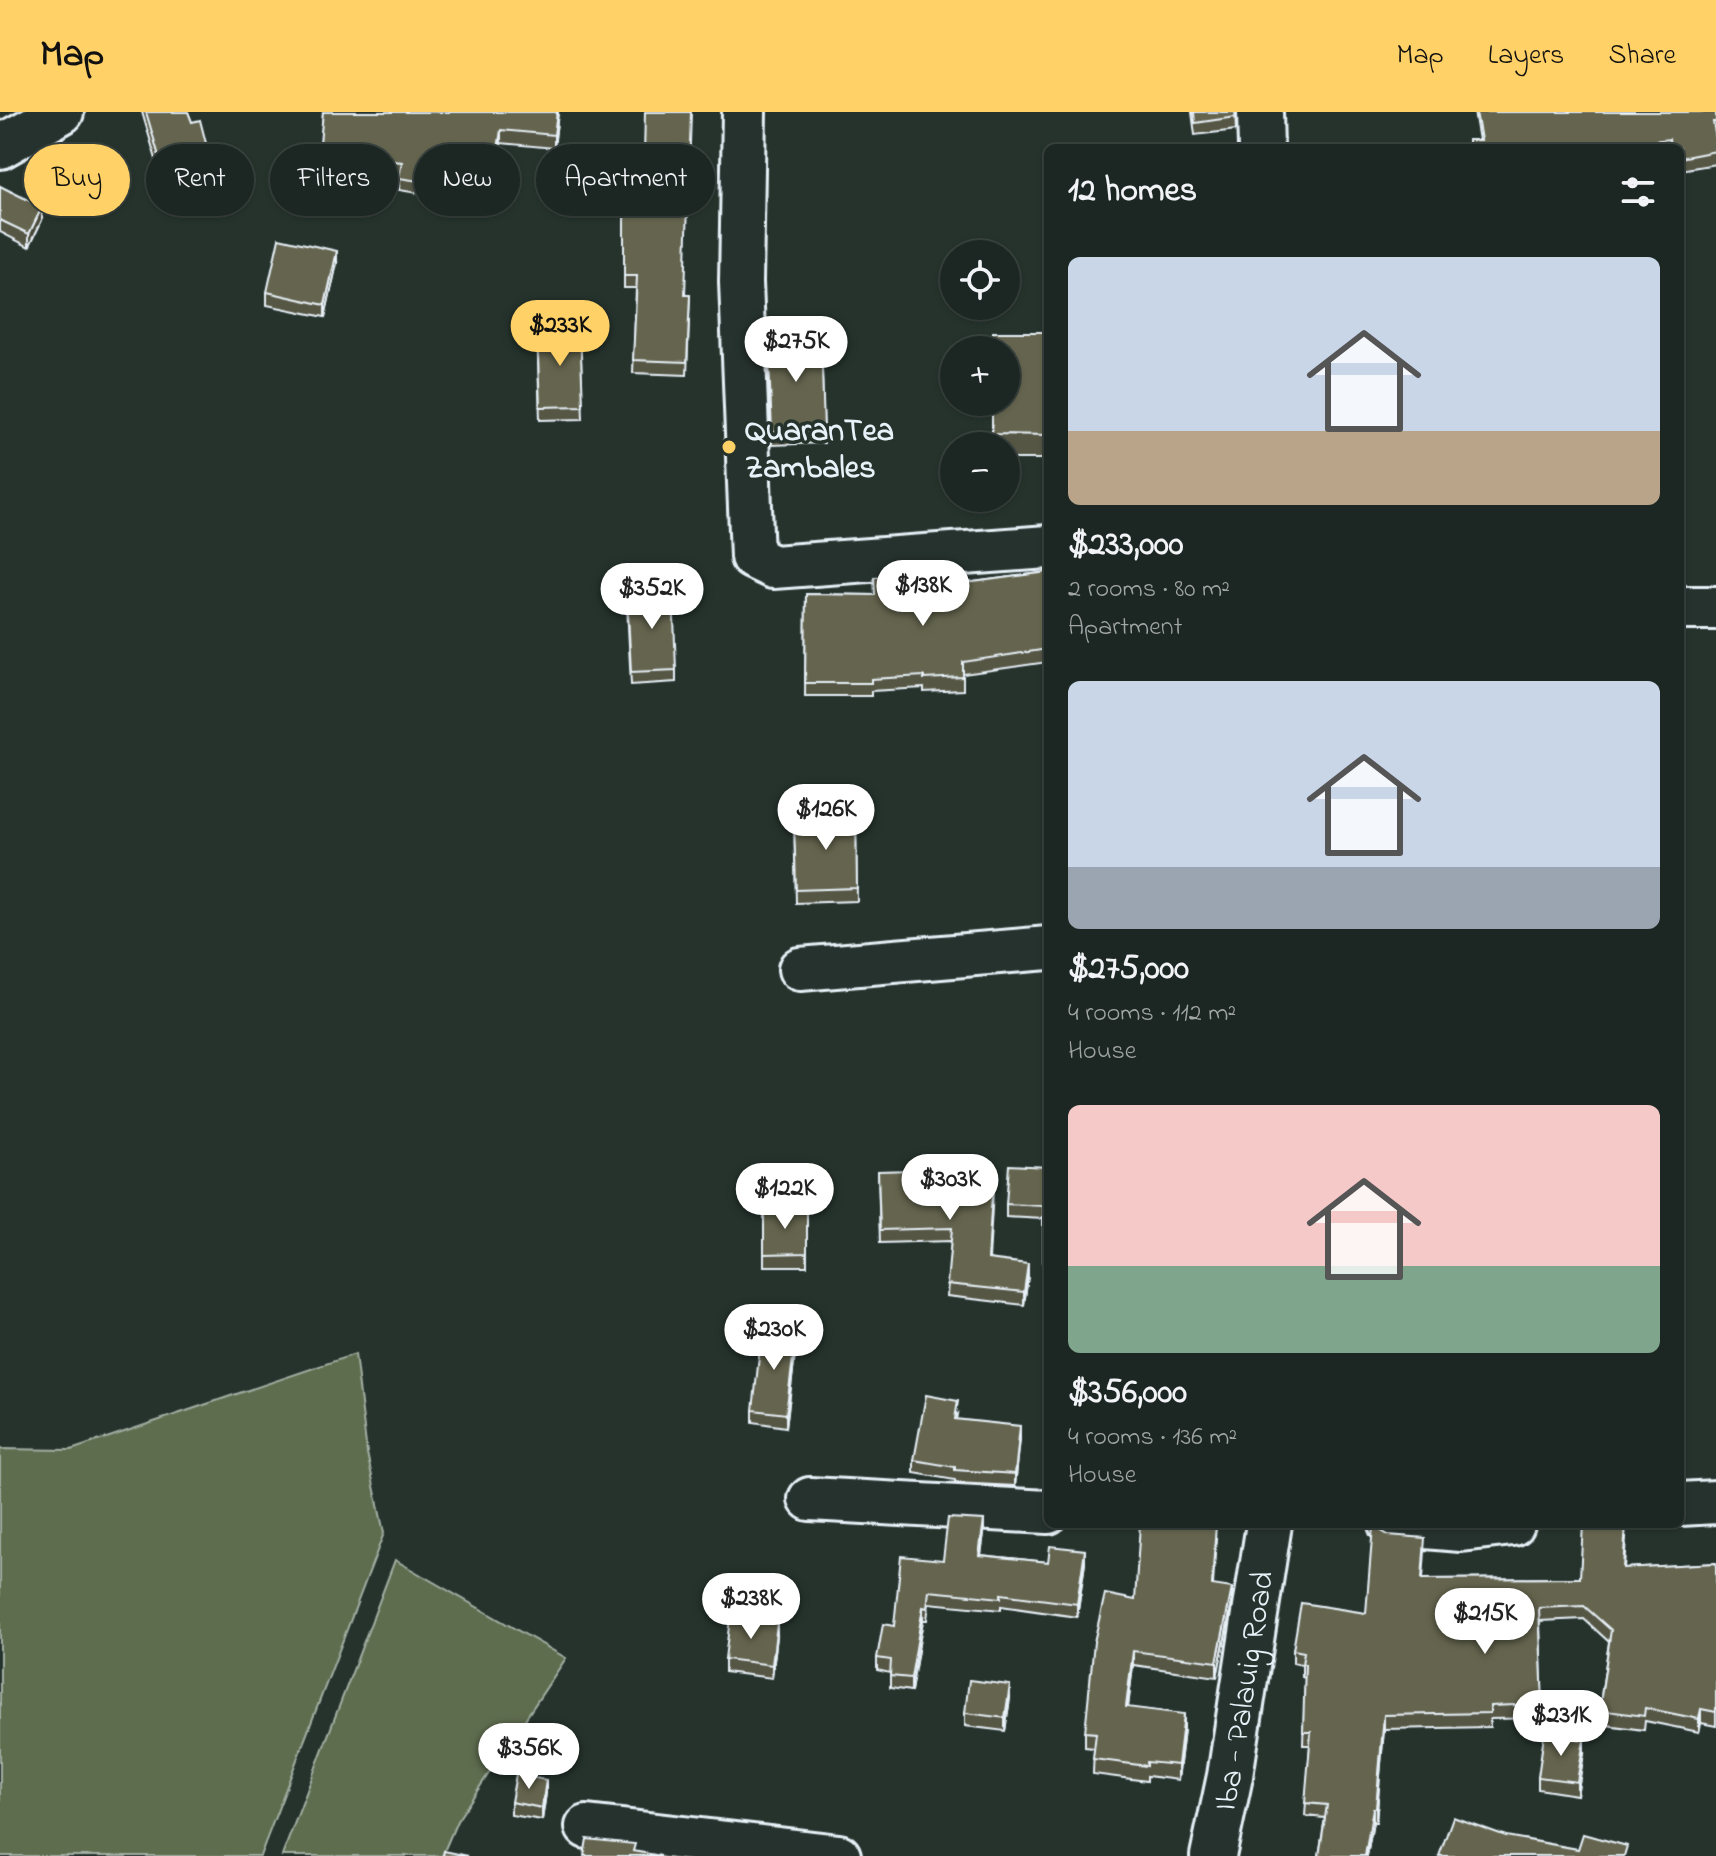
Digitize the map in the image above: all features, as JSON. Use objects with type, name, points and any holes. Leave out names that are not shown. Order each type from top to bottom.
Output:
[{"type":"main road","points":[[1260,112],[1261,144]]},
{"type":"main road","name":"Iba - Palauig Road","points":[[1213,1856],[1230,1776],[1268,1528]]},
{"type":"street","points":[[0,147],[62,112]]},
{"type":"street","points":[[744,112],[741,282],[752,557],[773,567],[1044,547]]},
{"type":"street","points":[[1684,608],[1716,608]]},
{"type":"street","points":[[800,969],[1044,948]]},
{"type":"street","points":[[810,1499],[1044,1512]]},
{"type":"street","points":[[1684,1504],[1716,1502]]},
{"type":"street","points":[[1437,1528],[1478,1528]]},
{"type":"street","points":[[587,1827],[839,1856]]},
{"type":"green space","points":[[355,1354],[367,1453],[384,1533],[260,1856],[0,1856],[0,1449],[71,1450]]},
{"type":"green space","points":[[395,1560],[566,1658],[457,1821],[442,1856],[282,1856]]},
{"type":"building","points":[[146,112],[188,112],[192,122],[200,120],[206,144],[155,144]]},
{"type":"building","points":[[323,112],[557,112],[554,135],[501,130],[499,144],[414,144],[414,180],[399,178],[402,162],[398,162],[398,144],[320,144]]},
{"type":"building","points":[[645,112],[691,112],[690,144],[644,144]]},
{"type":"building","points":[[1194,112],[1235,112],[1236,117],[1195,123]]},
{"type":"building","points":[[1476,112],[1716,112],[1716,122],[1713,122],[1716,151],[1684,157],[1684,144],[1670,144],[1669,139],[1627,144],[1468,144],[1468,140],[1481,140]]},
{"type":"building","points":[[0,186],[24,198],[24,216],[38,216],[29,234],[0,220]]},
{"type":"building","points":[[624,216],[688,216],[685,295],[690,295],[687,362],[633,360],[637,276],[624,276]]},
{"type":"building","points":[[279,238],[337,251],[325,305],[267,292]]},
{"type":"building","points":[[580,329],[583,406],[540,407],[537,331]]},
{"type":"building","points":[[993,332],[1044,332],[1044,435],[992,432],[992,416],[1020,416],[1020,336],[993,336]]},
{"type":"building","points":[[821,336],[824,430],[772,432],[768,338]]},
{"type":"building","points":[[1044,573],[1044,650],[963,662],[963,677],[871,679],[871,683],[805,683],[806,594],[875,595],[874,577],[916,575],[916,585],[973,582]]},
{"type":"building","points":[[673,591],[676,670],[631,672],[627,593]]},
{"type":"building","points":[[856,815],[857,888],[796,890],[794,817]]},
{"type":"building","points":[[1009,1165],[1044,1167],[1044,1266],[1043,1206],[1006,1204]]},
{"type":"building","points":[[947,1169],[947,1175],[993,1178],[988,1259],[1028,1264],[1024,1292],[947,1284],[952,1228],[880,1230],[878,1171]]},
{"type":"building","points":[[764,1209],[807,1209],[807,1253],[764,1254]]},
{"type":"building","points":[[762,1330],[796,1334],[786,1414],[753,1410]]},
{"type":"building","points":[[926,1395],[958,1401],[955,1419],[1020,1426],[1015,1474],[955,1470],[955,1467],[914,1460]]},
{"type":"building","points":[[948,1518],[984,1520],[979,1555],[1048,1562],[1050,1546],[1085,1550],[1077,1604],[1001,1594],[1001,1598],[929,1591],[927,1608],[923,1607],[911,1678],[890,1676],[891,1660],[877,1658],[883,1624],[894,1626],[901,1556],[943,1560]]},
{"type":"building","points":[[1140,1528],[1216,1528],[1212,1585],[1232,1588],[1217,1662],[1133,1651],[1126,1707],[1184,1714],[1178,1765],[1147,1762],[1147,1766],[1093,1759],[1096,1733],[1085,1732],[1094,1642],[1105,1594],[1135,1600]]},
{"type":"building","points":[[1373,1528],[1388,1535],[1425,1538],[1422,1579],[1580,1578],[1583,1528],[1626,1528],[1623,1568],[1716,1563],[1716,1712],[1701,1709],[1699,1719],[1645,1708],[1644,1716],[1599,1710],[1611,1630],[1584,1606],[1539,1608],[1543,1704],[1490,1706],[1490,1713],[1384,1715],[1376,1808],[1373,1808],[1365,1856],[1319,1856],[1327,1805],[1305,1803],[1311,1732],[1303,1732],[1304,1652],[1293,1650],[1301,1603],[1366,1613]]},
{"type":"building","points":[[730,1618],[777,1623],[772,1665],[725,1659]]},
{"type":"building","points":[[969,1680],[1010,1685],[1005,1718],[965,1713]]},
{"type":"building","points":[[1544,1735],[1584,1740],[1577,1782],[1538,1777]]},
{"type":"building","points":[[516,1774],[546,1780],[542,1808],[511,1802]]},
{"type":"building","points":[[1453,1817],[1506,1836],[1578,1849],[1583,1834],[1627,1846],[1624,1856],[1439,1856]]},
{"type":"building","points":[[587,1839],[635,1844],[633,1851],[661,1856],[584,1856]]},
{"type":"building","points":[[444,1851],[468,1856],[443,1856]]},
{"type":"place","name":"QuaranTea Zambales","points":[[729,447]]}]
